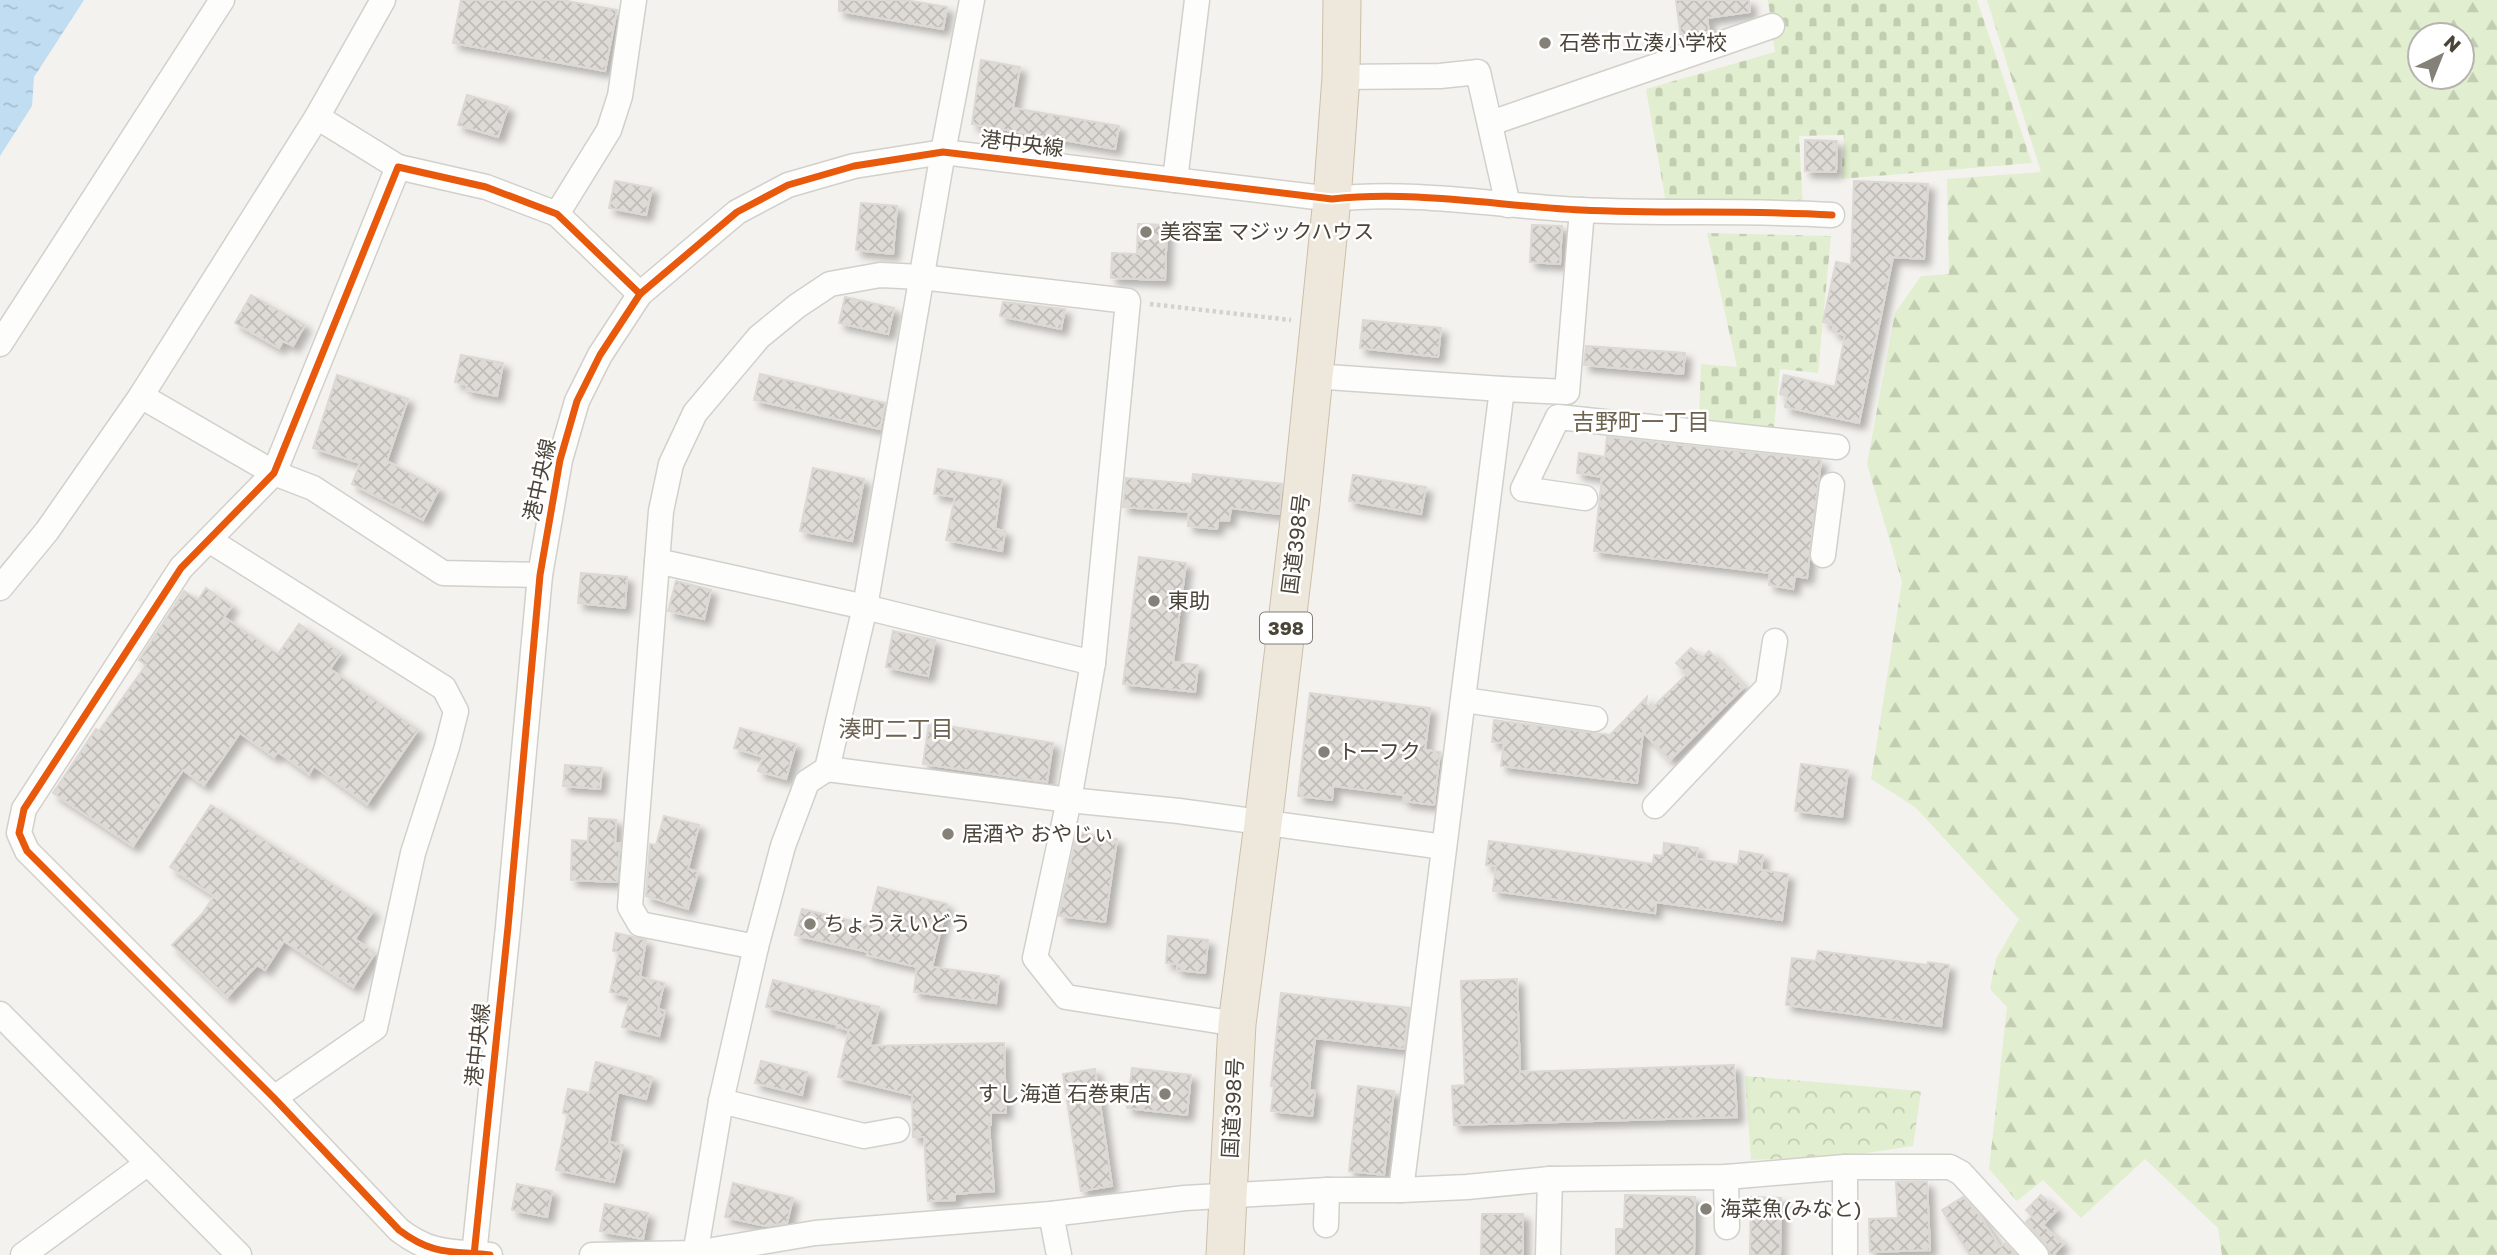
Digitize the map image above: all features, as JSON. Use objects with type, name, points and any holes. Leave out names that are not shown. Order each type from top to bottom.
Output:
[{"type":"highway","name":"国道398号","points":[[1225,1255],[1237,1024],[1301,504],[1332,200],[1341,77],[1342,0]]},
{"type":"street","points":[[0,344],[222,0]]},
{"type":"street","points":[[0,589],[47,531],[141,396],[317,117],[383,0]]},
{"type":"street","points":[[557,214],[609,130],[620,96],[634,0]]},
{"type":"street","points":[[827,769],[865,607],[943,152],[972,0]]},
{"type":"street","points":[[1175,180],[1197,0]]},
{"type":"street","points":[[1491,123],[1772,26]]},
{"type":"street","points":[[1341,77],[1440,76],[1478,72],[1508,205]]},
{"type":"street","points":[[317,117],[398,167],[486,187],[557,214],[640,294]]},
{"type":"street","name":"港中央線","points":[[480,1254],[540,575],[560,460],[577,401],[600,355],[640,294],[737,212],[788,185],[854,166],[943,152],[1332,200],[1360,196],[1414,197],[1582,210],[1832,215]]},
{"type":"street","points":[[398,167],[274,473],[181,568],[24,808],[19,833],[27,851],[274,1098],[399,1230],[417,1243],[438,1251],[480,1254]]},
{"type":"street","points":[[1313,376],[1567,392],[1582,210]]},
{"type":"street","points":[[756,947],[640,925],[630,907],[662,510],[671,464],[695,413],[742,356],[769,330],[830,284],[880,275],[921,277],[1128,301],[1093,663],[1069,800],[1035,958],[1066,997],[1237,1024]]},
{"type":"street","points":[[1401,1190],[1502,388]]},
{"type":"street","points":[[141,396],[274,473],[313,488],[443,573],[540,575]]},
{"type":"street","points":[[1585,498],[1523,489],[1558,417],[1837,447]]},
{"type":"street","points":[[1823,555],[1832,485]]},
{"type":"street","points":[[209,540],[444,688],[456,710],[413,853],[375,1028],[274,1098]]},
{"type":"street","points":[[657,561],[865,607],[1093,663]]},
{"type":"street","points":[[1655,806],[1768,687],[1774,641]]},
{"type":"street","points":[[1464,700],[1595,719]]},
{"type":"street","points":[[695,1254],[721,1101],[756,947],[783,846],[807,782],[827,769],[1069,800],[1179,811],[1444,847]]},
{"type":"street","points":[[0,1014],[239,1255]]},
{"type":"street","points":[[721,1101],[864,1136],[897,1130]]},
{"type":"street","points":[[23,1255],[148,1163]]},
{"type":"street","points":[[593,1255],[695,1254],[815,1233],[1051,1214],[1228,1195],[1327,1190],[1401,1190],[1549,1179],[1726,1177],[1845,1167],[1951,1167],[1961,1174],[2036,1255]]},
{"type":"street","points":[[1845,1167],[1845,1255]]},
{"type":"street","points":[[1726,1177],[1727,1227]]},
{"type":"street","points":[[1548,1255],[1549,1179]]},
{"type":"street","points":[[1326,1225],[1327,1190]]},
{"type":"street","points":[[1051,1214],[1059,1255]]},
{"type":"path","points":[[1128,301],[1319,325]]},
{"type":"green space","points":[[1768,0],[1977,0],[2032,163],[1841,179],[1844,135],[1799,136],[1803,206],[1666,203],[1646,89],[1775,52]]},
{"type":"green space","points":[[1987,0],[2497,0],[2497,1255],[2222,1255],[2218,1228],[2145,1159],[2081,1218],[2043,1180],[2017,1201],[1989,1169],[2007,1007],[1990,989],[1996,959],[2019,919],[1915,807],[1871,779],[1902,582],[1867,464],[1895,313],[1921,276],[1949,274],[1947,179],[2041,172]]},
{"type":"green space","points":[[1707,233],[1831,236],[1818,373],[1780,369],[1774,427],[1699,419],[1701,364],[1737,367]]},
{"type":"green space","points":[[1745,1076],[1921,1091],[1913,1146],[1846,1156],[1751,1160]]},
{"type":"water","points":[[0,0],[84,0],[34,77],[32,106],[0,156]]},
{"type":"building","points":[[461,0],[562,0],[617,10],[605,71],[453,43]]},
{"type":"building","points":[[839,0],[905,0],[947,7],[943,29],[839,11]]},
{"type":"building","points":[[1676,0],[1749,0],[1750,12],[1707,18],[1709,32],[1681,37]]},
{"type":"building","points":[[981,60],[1020,67],[1013,108],[1119,126],[1115,149],[972,124]]},
{"type":"building","points":[[467,95],[508,107],[498,137],[458,125]]},
{"type":"building","points":[[1805,140],[1837,141],[1836,172],[1805,171]]},
{"type":"building","points":[[615,181],[652,188],[646,215],[609,208]]},
{"type":"building","points":[[1854,181],[1928,184],[1924,259],[1893,257],[1859,423],[1785,407],[1787,396],[1780,394],[1784,375],[1835,387],[1845,335],[1833,332],[1834,325],[1823,322],[1836,262],[1851,265]]},
{"type":"building","points":[[861,203],[897,206],[893,254],[856,250]]},
{"type":"building","points":[[1138,224],[1167,225],[1165,280],[1111,278],[1112,253],[1137,254]]},
{"type":"building","points":[[1532,225],[1562,226],[1560,264],[1530,262]]},
{"type":"building","points":[[251,295],[305,325],[293,346],[283,341],[279,348],[235,323]]},
{"type":"building","points":[[845,297],[894,308],[888,334],[839,323]]},
{"type":"building","points":[[1003,302],[1065,309],[1061,329],[1000,316]]},
{"type":"building","points":[[1363,320],[1441,328],[1438,357],[1360,348]]},
{"type":"building","points":[[1586,346],[1685,353],[1683,374],[1584,365]]},
{"type":"building","points":[[461,355],[503,363],[497,396],[466,390],[467,385],[455,382]]},
{"type":"building","points":[[760,374],[885,403],[880,429],[754,400]]},
{"type":"building","points":[[337,375],[408,399],[387,461],[439,489],[423,520],[352,484],[360,463],[313,448]]},
{"type":"building","points":[[1607,437],[1821,460],[1807,578],[1795,576],[1793,589],[1769,585],[1770,573],[1594,551],[1602,477],[1577,473],[1579,453],[1605,457]]},
{"type":"building","points":[[813,468],[864,479],[852,541],[800,531]]},
{"type":"building","points":[[938,469],[1002,480],[995,529],[1005,531],[1002,551],[946,540],[955,497],[934,494]]},
{"type":"building","points":[[1193,474],[1282,484],[1279,514],[1231,508],[1229,521],[1218,520],[1217,529],[1188,526],[1189,512],[1123,507],[1126,478],[1192,484]]},
{"type":"building","points":[[1353,475],[1426,487],[1421,514],[1349,501]]},
{"type":"building","points":[[1139,557],[1186,563],[1173,662],[1198,665],[1195,692],[1123,684]]},
{"type":"building","points":[[581,573],[627,577],[625,608],[578,603]]},
{"type":"building","points":[[676,581],[711,590],[704,619],[668,611]]},
{"type":"building","points":[[206,588],[232,606],[224,617],[278,654],[299,624],[341,653],[330,669],[418,730],[367,804],[314,766],[309,774],[278,752],[274,757],[240,733],[204,785],[183,770],[133,846],[53,793],[96,729],[99,731],[146,665],[139,660],[184,591],[198,600]]},
{"type":"building","points":[[893,631],[935,640],[928,676],[886,667]]},
{"type":"building","points":[[1691,648],[1702,658],[1709,651],[1744,687],[1670,760],[1643,732],[1637,783],[1501,766],[1504,743],[1492,742],[1494,720],[1610,735],[1647,697],[1646,704],[1651,709],[1687,674],[1676,663]]},
{"type":"building","points":[[1310,693],[1430,708],[1425,750],[1440,752],[1434,805],[1403,801],[1404,795],[1333,786],[1332,800],[1298,796]]},
{"type":"building","points":[[929,723],[1053,743],[1047,782],[923,764]]},
{"type":"building","points":[[740,728],[796,744],[786,779],[758,771],[763,757],[734,748]]},
{"type":"building","points":[[1801,764],[1848,770],[1842,817],[1795,811]]},
{"type":"building","points":[[565,765],[602,768],[600,789],[563,786]]},
{"type":"building","points":[[211,805],[373,911],[355,939],[375,953],[353,987],[284,941],[265,970],[257,965],[227,997],[172,945],[202,914],[214,896],[170,867]]},
{"type":"building","points":[[664,816],[699,825],[688,869],[698,872],[688,909],[646,896],[650,844],[656,845]]},
{"type":"building","points":[[589,818],[616,820],[615,843],[620,843],[617,882],[571,880],[572,840],[588,841]]},
{"type":"building","points":[[1077,832],[1117,839],[1105,922],[1059,916]]},
{"type":"building","points":[[1489,841],[1653,864],[1654,855],[1663,856],[1664,843],[1698,848],[1696,859],[1738,865],[1740,851],[1763,855],[1761,870],[1788,874],[1782,920],[1656,902],[1655,913],[1493,891],[1496,866],[1486,865]]},
{"type":"building","points":[[878,887],[947,904],[932,967],[999,976],[996,1003],[914,992],[917,967],[795,935],[802,909],[869,925]]},
{"type":"building","points":[[616,933],[646,940],[640,977],[664,983],[658,1009],[665,1011],[659,1036],[622,1027],[630,997],[610,992],[619,952],[613,951]]},
{"type":"building","points":[[1168,936],[1208,940],[1205,973],[1177,970],[1178,964],[1166,963]]},
{"type":"building","points":[[1818,951],[1927,965],[1928,962],[1949,965],[1941,1026],[1786,1005],[1792,958],[1816,961]]},
{"type":"building","points":[[1517,979],[1520,1072],[1734,1065],[1737,1117],[1454,1125],[1452,1086],[1465,1085],[1461,981]]},
{"type":"building","points":[[773,980],[879,1007],[870,1046],[1004,1043],[1006,1113],[991,1112],[989,1125],[994,1191],[955,1194],[955,1200],[928,1201],[924,1137],[913,1137],[912,1095],[838,1077],[849,1030],[766,1007]]},
{"type":"building","points":[[1281,993],[1409,1008],[1404,1049],[1315,1038],[1309,1090],[1315,1091],[1312,1116],[1271,1111],[1274,1086],[1271,1086]]},
{"type":"building","points":[[761,1061],[807,1072],[802,1095],[755,1083]]},
{"type":"building","points":[[596,1062],[652,1077],[646,1099],[618,1092],[609,1142],[623,1145],[614,1182],[556,1170],[568,1114],[563,1113],[568,1089],[589,1093]]},
{"type":"building","points":[[1132,1068],[1191,1075],[1187,1115],[1127,1108]]},
{"type":"building","points":[[1095,1069],[1112,1186],[1081,1191],[1063,1074]]},
{"type":"building","points":[[1358,1086],[1394,1091],[1384,1175],[1349,1171]]},
{"type":"building","points":[[1896,1182],[1927,1182],[1930,1250],[1870,1252],[1869,1219],[1898,1218]]},
{"type":"building","points":[[733,1183],[793,1198],[787,1223],[765,1226],[725,1217]]},
{"type":"building","points":[[517,1184],[552,1191],[547,1217],[512,1210]]},
{"type":"building","points":[[1625,1195],[1695,1197],[1694,1255],[1616,1255],[1616,1229],[1624,1229]]},
{"type":"building","points":[[2041,1195],[2057,1210],[2043,1225],[2063,1244],[2053,1255],[2050,1255],[2047,1245],[2026,1222],[2032,1216],[2026,1210]]},
{"type":"building","points":[[1751,1197],[1781,1198],[1780,1255],[1750,1255]]},
{"type":"building","points":[[1963,1197],[1980,1216],[2000,1247],[2005,1243],[2016,1255],[1970,1255],[1942,1210]]},
{"type":"building","points":[[605,1204],[648,1213],[643,1239],[600,1231]]},
{"type":"building","points":[[1482,1214],[1523,1214],[1523,1255],[1481,1255]]},
{"type":"cycle path","points":[[474,1255],[508,927],[540,575],[560,460],[577,401],[600,355],[640,294],[737,212],[788,185],[854,166],[943,152],[1332,199],[1394,196],[1581,210],[1832,215]]},
{"type":"cycle path","points":[[490,1255],[432,1248],[399,1230],[274,1098],[27,851],[19,833],[24,809],[181,568],[274,473],[398,167],[486,187],[557,214],[640,294]]},
{"type":"place","name":"石巻市立湊小学校","points":[[1545,43]]},
{"type":"place","name":"美容室 マジックハウス","points":[[1146,232]]},
{"type":"place","name":"東助","points":[[1154,601]]},
{"type":"place","name":"トーフク","points":[[1324,752]]},
{"type":"place","name":"居酒や おやじぃ","points":[[948,834]]},
{"type":"place","name":"ちょうえいどう","points":[[810,924]]},
{"type":"place","name":"すし海道 石巻東店","points":[[1165,1094]]},
{"type":"place","name":"海菜魚(みなと)","points":[[1706,1209]]},
{"type":"district","name":"吉野町一丁目","points":[[1641,422]]},
{"type":"district","name":"湊町二丁目","points":[[896,729]]}]
